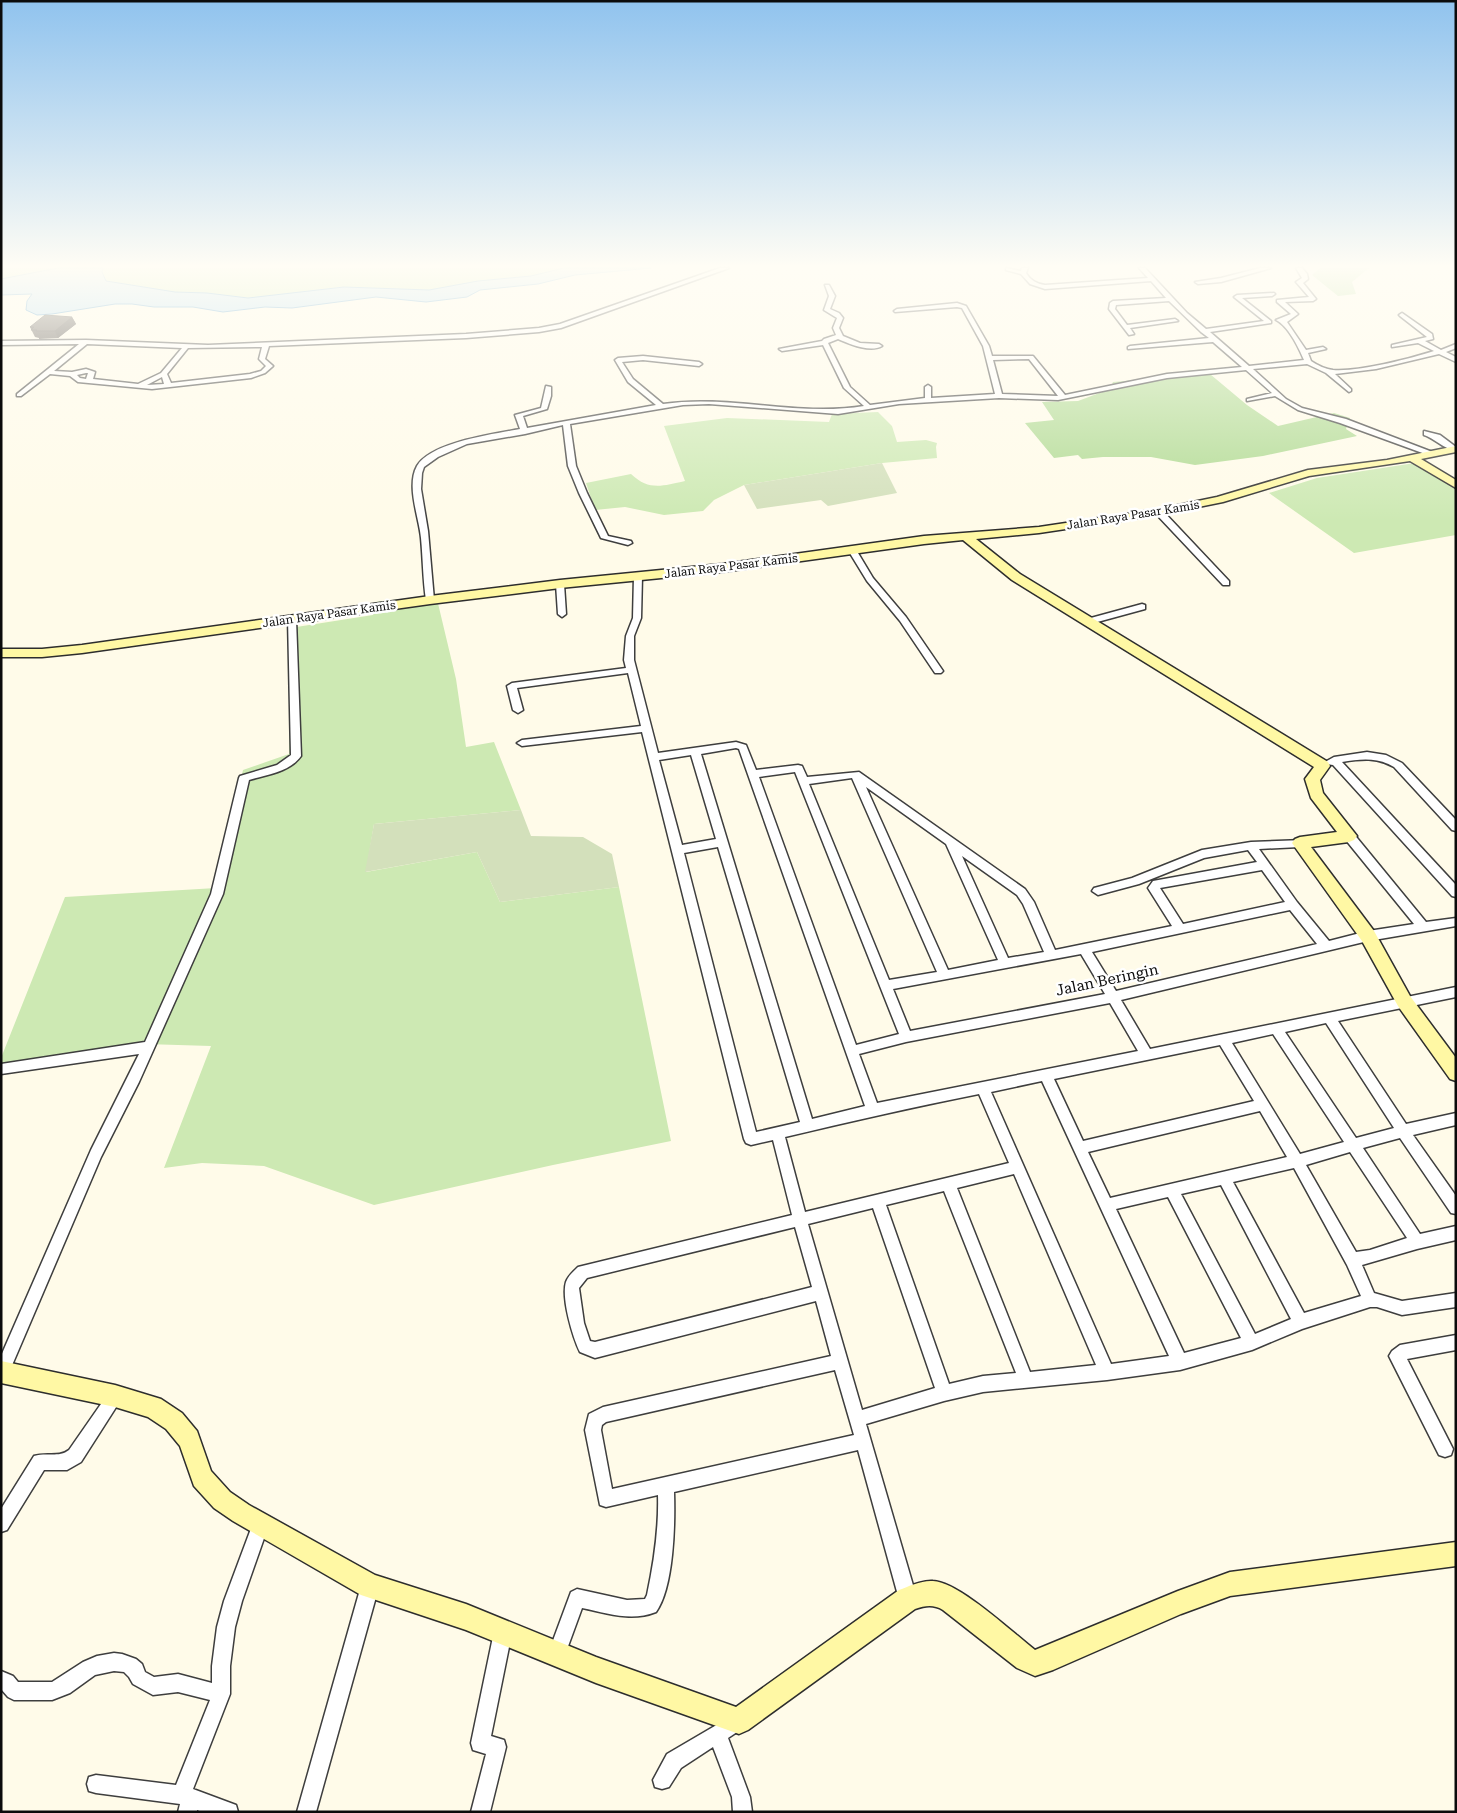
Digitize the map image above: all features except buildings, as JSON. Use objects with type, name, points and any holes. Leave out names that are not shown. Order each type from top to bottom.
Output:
[{"type":"street","points":[[20,395],[73,353]]},
{"type":"street","points":[[139,386],[163,374],[181,353]]},
{"type":"street","points":[[48,372],[72,374],[78,380],[139,386],[168,385],[258,374],[270,366],[262,359],[264,353]]},
{"type":"street","points":[[830,353],[847,388],[868,406]]},
{"type":"street","points":[[987,353],[999,396]]},
{"type":"street","points":[[1228,353],[1276,394],[1300,409],[1343,421],[1430,453]]},
{"type":"street","points":[[1304,353],[1308,362]]},
{"type":"street","points":[[1328,371],[1352,370],[1438,353]]},
{"type":"street","points":[[1442,353],[1456,360]]},
{"type":"street","points":[[988,358],[1028,357],[1033,359],[1063,397]]},
{"type":"street","points":[[661,406],[628,379],[618,360],[643,358],[699,364]]},
{"type":"street","points":[[430,600],[424,529],[418,498],[418,475],[421,465],[446,450],[465,442],[566,424],[606,414],[702,402],[838,412],[899,402],[999,396],[1063,397],[1167,376],[1308,362],[1328,371],[1349,390]]},
{"type":"street","points":[[163,374],[167,379],[168,385]]},
{"type":"street","points":[[525,432],[519,415],[544,408],[548,396],[548,387]]},
{"type":"street","points":[[928,387],[928,401]]},
{"type":"street","points":[[1249,400],[1276,394]]},
{"type":"street","points":[[566,424],[570,443],[571,464],[584,497],[605,538],[628,543]]},
{"type":"street","points":[[1427,433],[1438,437],[1455,449]]},
{"type":"street","name":"Jalan Raya Pasar Kamis","points":[[1,653],[33,654],[430,600],[560,584],[722,568],[924,540],[1039,530],[1159,512],[1219,500],[1308,473],[1353,468],[1455,449]]},
{"type":"street","points":[[1412,458],[1456,485]]},
{"type":"street","points":[[1159,512],[1226,583]]},
{"type":"street","points":[[966,536],[1016,577],[1328,763],[1456,893]]},
{"type":"street","points":[[852,550],[870,579],[903,619],[938,671]]},
{"type":"street","points":[[638,576],[637,618],[629,645],[632,670],[751,1139],[808,1127],[873,1110],[1456,992]]},
{"type":"street","points":[[560,584],[562,614]]},
{"type":"street","points":[[1090,622],[1142,608]]},
{"type":"street","points":[[292,619],[296,756],[294,760],[287,764],[244,778],[217,894],[133,1082],[96,1154],[2,1372],[115,1396],[153,1407],[174,1421],[189,1439],[202,1478],[222,1500],[370,1586],[466,1616],[596,1670],[739,1721]]},
{"type":"street","points":[[518,710],[512,686],[632,670]]},
{"type":"street","points":[[522,743],[647,728]]},
{"type":"street","points":[[654,756],[740,745],[743,747],[873,1110]]},
{"type":"street","points":[[696,751],[808,1127]]},
{"type":"street","points":[[1423,928],[1316,794],[1312,786],[1312,779],[1328,763],[1375,755],[1390,759],[1456,827]]},
{"type":"street","points":[[752,774],[798,768],[906,1037]]},
{"type":"street","points":[[803,781],[855,774],[1022,892],[1051,955]]},
{"type":"street","points":[[855,774],[944,975]]},
{"type":"street","points":[[1098,891],[1135,881],[1202,854],[1251,846],[1300,843],[1349,836]]},
{"type":"street","points":[[950,841],[1004,964]]},
{"type":"street","points":[[678,850],[723,842]]},
{"type":"street","points":[[1300,843],[1368,936],[1404,1001],[1456,1073]]},
{"type":"street","points":[[1251,846],[1293,905],[1326,946]]},
{"type":"street","points":[[1180,929],[1154,888],[1157,884],[1265,865]]},
{"type":"street","points":[[885,986],[1084,949],[1293,905]]},
{"type":"street","name":"Jalan Beringin","points":[[852,1050],[906,1037],[1113,996],[1368,936],[1456,922]]},
{"type":"street","points":[[1084,949],[1147,1054]]},
{"type":"street","points":[[1329,1017],[1402,1131],[1456,1208]]},
{"type":"street","points":[[1276,1028],[1417,1242]]},
{"type":"street","points":[[1224,1040],[1297,1160],[1352,1260],[1370,1300]]},
{"type":"street","points":[[1,1069],[148,1047]]},
{"type":"street","points":[[1046,1076],[1180,1362]]},
{"type":"street","points":[[983,1088],[1107,1372]]},
{"type":"street","points":[[1080,1148],[1263,1105]]},
{"type":"street","points":[[1107,1205],[1224,1178],[1353,1146],[1402,1131],[1456,1119]]},
{"type":"street","points":[[778,1134],[800,1219],[908,1599]]},
{"type":"street","points":[[821,1292],[596,1350],[585,1347],[580,1337],[572,1288],[573,1282],[583,1272],[1017,1167]]},
{"type":"street","points":[[1224,1178],[1301,1322]]},
{"type":"street","points":[[948,1184],[1026,1380]]},
{"type":"street","points":[[1171,1190],[1252,1343]]},
{"type":"street","points":[[877,1200],[944,1393]]},
{"type":"street","points":[[1352,1260],[1370,1257],[1417,1242],[1456,1233]]},
{"type":"street","points":[[858,1419],[944,1393],[983,1384],[1107,1372],[1180,1362],[1252,1343],[1301,1322],[1370,1300],[1377,1300],[1402,1308],[1456,1300]]},
{"type":"street","points":[[1445,1449],[1397,1356],[1400,1353],[1456,1342]]},
{"type":"street","points":[[841,1361],[602,1415],[596,1420],[593,1430],[606,1499],[864,1441]]},
{"type":"street","points":[[1,1524],[40,1462],[67,1462],[75,1456],[115,1396]]},
{"type":"street","points":[[557,1654],[577,1598],[627,1609],[640,1609],[650,1606],[655,1598],[667,1518],[666,1486]]},
{"type":"street","points":[[186,1802],[221,1694],[221,1666],[226,1627],[233,1601],[261,1524]]},
{"type":"street","points":[[662,1780],[665,1772],[674,1760],[739,1721],[908,1599],[930,1592],[940,1594],[1026,1659],[1035,1662],[1044,1661],[1178,1603],[1230,1584],[1456,1554]]},
{"type":"street","points":[[306,1812],[370,1586]]},
{"type":"street","points":[[480,1812],[497,1748],[480,1742],[503,1632]]},
{"type":"street","points":[[1,1680],[7,1682],[14,1690],[51,1692],[60,1690],[84,1671],[100,1664],[126,1663],[130,1664],[137,1672],[139,1678],[154,1686],[178,1683],[221,1694]]},
{"type":"street","points":[[717,1734],[740,1797],[743,1812]]},
{"type":"street","points":[[96,1784],[229,1812]]},
{"type":"green space","points":[[1204,369],[1247,405],[1278,426],[1334,413],[1350,418],[1346,429],[1357,436],[1263,456],[1195,465],[1151,457],[1082,459],[1078,455],[1054,458],[1025,423],[1054,420],[1042,402],[1078,401],[1110,389],[1113,382]]},
{"type":"green space","points":[[878,412],[892,426],[897,442],[926,440],[937,443],[937,458],[882,463],[744,485],[714,500],[703,511],[664,515],[625,507],[595,510],[586,483],[631,474],[644,483],[656,486],[685,481],[664,426],[727,418],[829,422],[832,414]]},
{"type":"green space","points":[[882,463],[897,493],[828,506],[821,500],[757,509],[744,485]]},
{"type":"green space","points":[[1415,463],[1456,487],[1456,535],[1354,553],[1269,493],[1317,478]]},
{"type":"green space","points":[[436,595],[456,679],[466,747],[494,742],[521,810],[374,824],[366,872],[477,852],[500,902],[619,887],[671,1141],[374,1205],[264,1166],[202,1163],[164,1168],[211,1046],[145,1044],[1,1071],[1,1058],[65,897],[216,888],[243,770],[289,754],[290,628],[373,615],[375,602]]},
{"type":"green space","points":[[521,810],[531,836],[583,837],[612,854],[619,887],[500,902],[477,852],[365,872],[374,824]]}]
